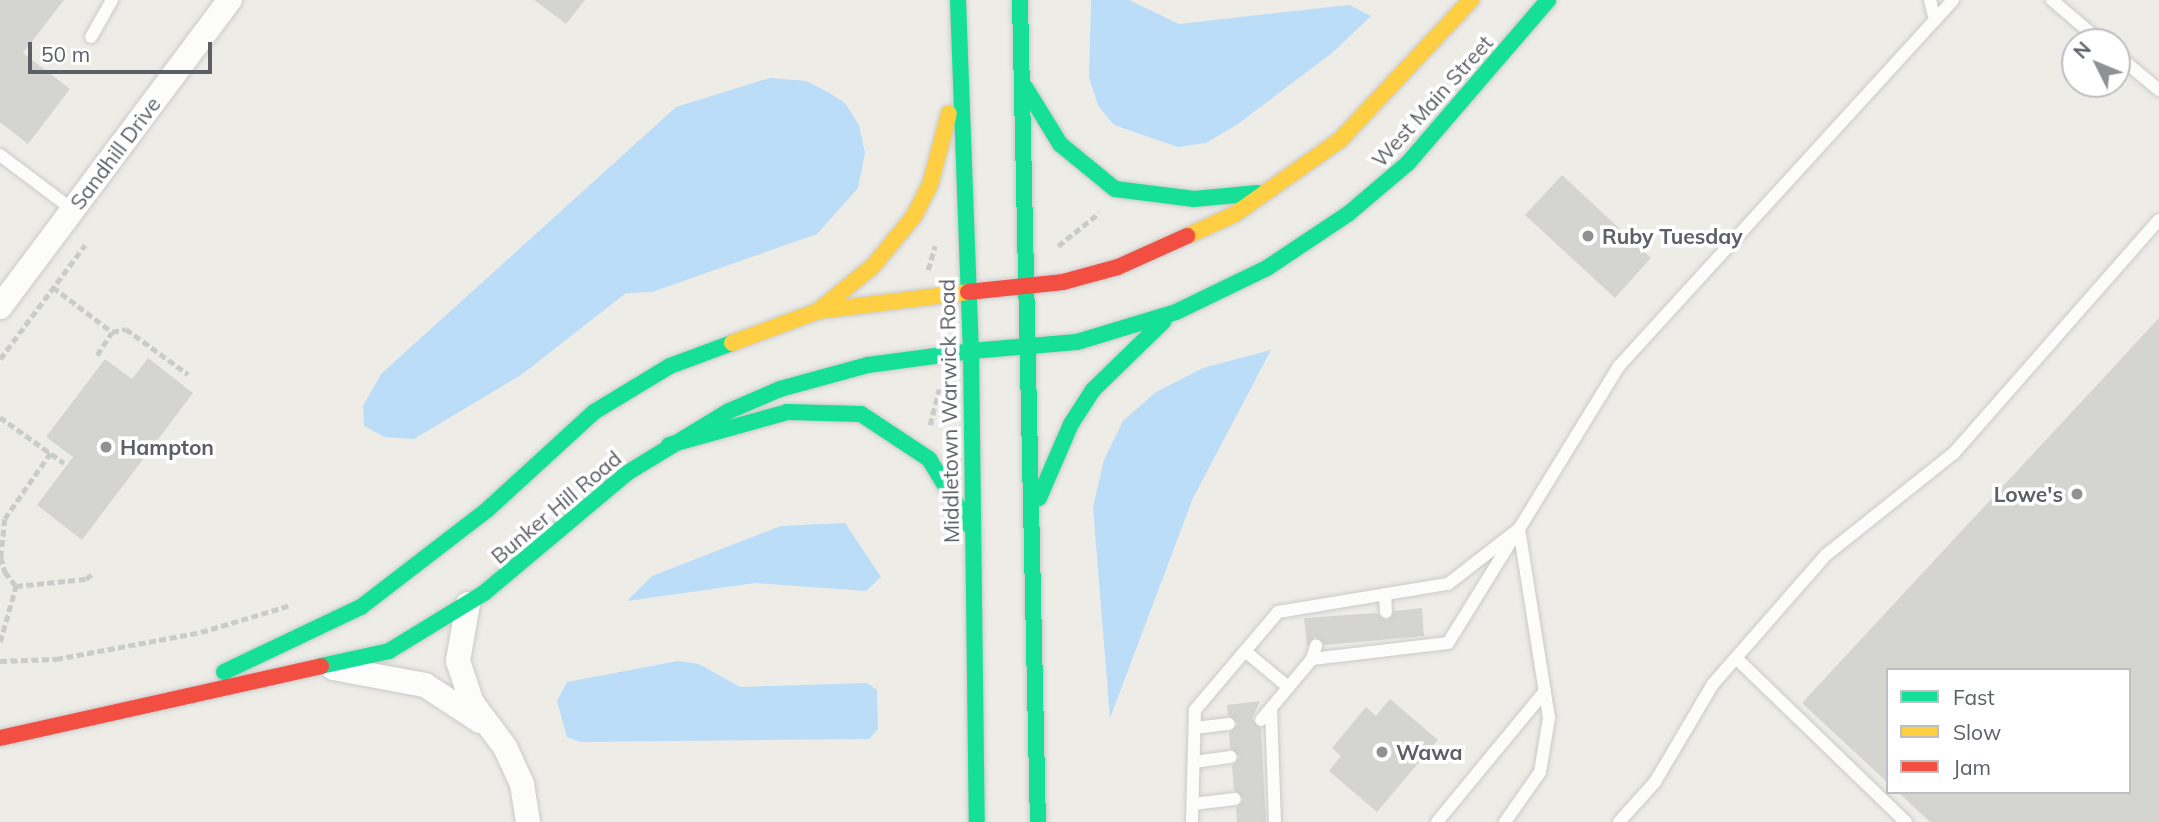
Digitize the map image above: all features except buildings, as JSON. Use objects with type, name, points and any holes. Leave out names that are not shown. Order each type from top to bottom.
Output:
[{"type":"main road","name":"Middletown Warwick Road","points":[[958,0],[971,351],[977,822]]},
{"type":"main road","points":[[1020,0],[1032,346],[1032,515],[1038,822]]},
{"type":"main road","name":"West Main Street","points":[[968,292],[1030,287],[1153,254],[1271,192],[1348,132],[1471,0]]},
{"type":"main road","name":"West Main Street","points":[[1032,346],[1077,342],[1176,313],[1267,268],[1382,187],[1448,119],[1548,0]]},
{"type":"main road","points":[[818,311],[873,266],[914,216],[943,144],[960,52]]},
{"type":"main road","points":[[1023,84],[1060,144],[1115,189],[1194,199],[1271,192]]},
{"type":"main road","name":"Bunker Hill Road","points":[[150,702],[293,644],[361,607],[431,556],[627,389],[753,332],[818,311],[968,292]]},
{"type":"main road","points":[[1032,515],[1071,424],[1093,390],[1144,335],[1176,313]]},
{"type":"main road","name":"Bunker Hill Road","points":[[0,738],[150,702],[328,667],[389,651],[468,604],[582,508],[669,445],[780,389],[868,365],[1032,346]]},
{"type":"main road","points":[[669,445],[787,412],[861,414],[929,459],[973,532]]},
{"type":"street","name":"Sandhill Drive","points":[[0,307],[230,0]]},
{"type":"street","points":[[468,604],[458,661],[472,703],[490,727],[523,784],[528,822]]},
{"type":"street","points":[[328,667],[425,684],[490,727]]},
{"type":"lane","points":[[91,37],[112,0]]},
{"type":"lane","points":[[1930,0],[1935,20]]},
{"type":"lane","points":[[1312,659],[1347,648],[1448,643],[1619,366],[1954,0]]},
{"type":"lane","points":[[2052,0],[2085,28]]},
{"type":"lane","points":[[2131,67],[2159,90]]},
{"type":"lane","points":[[0,155],[73,209]]},
{"type":"lane","points":[[1619,822],[1655,782],[1713,684],[1826,555],[1954,453],[2159,220]]},
{"type":"lane","points":[[1192,822],[1195,710],[1278,612],[1448,584],[1519,529]]},
{"type":"lane","points":[[1505,822],[1540,772],[1549,718],[1519,529]]},
{"type":"lane","points":[[1385,594],[1386,612]]},
{"type":"lane","points":[[1341,601],[1343,615]]},
{"type":"lane","points":[[1315,604],[1315,618]]},
{"type":"lane","points":[[1261,720],[1312,659],[1316,646]]},
{"type":"lane","points":[[1245,651],[1288,687]]},
{"type":"lane","points":[[1736,658],[1906,822]]},
{"type":"lane","points":[[1437,822],[1545,691]]},
{"type":"lane","points":[[1271,709],[1267,751],[1270,797],[1275,822]]},
{"type":"lane","points":[[1195,728],[1229,724]]},
{"type":"lane","points":[[1194,762],[1231,757]]},
{"type":"lane","points":[[1193,804],[1235,799]]},
{"type":"path","points":[[1057,251],[1058,243],[1105,209]]},
{"type":"path","points":[[929,275],[933,247],[944,243]]},
{"type":"path","points":[[0,359],[85,245]]},
{"type":"path","points":[[53,287],[112,332]]},
{"type":"path","points":[[97,355],[112,332],[127,329],[188,374]]},
{"type":"path","points":[[922,437],[930,426],[938,378]]},
{"type":"path","points":[[0,417],[64,463]]},
{"type":"path","points":[[0,642],[16,586],[1,557],[5,519],[51,453]]},
{"type":"path","points":[[16,586],[86,579],[92,574]]},
{"type":"path","points":[[0,661],[31,662],[201,632],[298,601]]},
{"type":"water","points":[[1091,0],[1129,0],[1179,24],[1349,5],[1371,16],[1332,53],[1238,124],[1206,143],[1178,147],[1114,125],[1099,107],[1089,78]]},
{"type":"water","points":[[770,78],[806,81],[828,92],[845,103],[859,125],[865,153],[858,188],[817,234],[652,292],[626,293],[521,375],[414,439],[385,437],[364,426],[363,406],[381,374],[676,107]]},
{"type":"water","points":[[1271,350],[1193,498],[1110,718],[1093,507],[1104,460],[1123,421],[1156,392],[1203,368]]},
{"type":"water","points":[[845,523],[881,577],[866,591],[755,583],[627,601],[652,576],[781,526]]},
{"type":"water","points":[[678,661],[699,664],[740,687],[867,683],[877,690],[878,729],[869,739],[581,742],[567,737],[557,701],[567,682]]},
{"type":"traffic: fast","points":[[958,0],[971,351],[977,822]]},
{"type":"traffic: fast","points":[[1020,0],[1038,822]]},
{"type":"traffic: fast","points":[[971,351],[1077,342],[1176,312],[1267,268],[1348,214],[1408,163],[1548,0]]},
{"type":"traffic: fast","points":[[1025,87],[1060,144],[1115,189],[1194,199],[1258,193]]},
{"type":"traffic: fast","points":[[1039,498],[1071,424],[1093,390],[1163,322]]},
{"type":"traffic: fast","points":[[224,672],[361,607],[487,510],[594,412],[670,366],[732,343]]},
{"type":"traffic: fast","points":[[321,666],[389,651],[484,593],[627,473],[729,411],[780,389],[868,365],[971,351]]},
{"type":"traffic: fast","points":[[669,445],[787,412],[861,414],[929,459],[970,526]]},
{"type":"traffic: slow","points":[[1187,236],[1235,214],[1340,140],[1471,0]]},
{"type":"traffic: slow","points":[[818,311],[873,266],[914,216],[930,185],[949,113]]},
{"type":"traffic: slow","points":[[732,343],[818,311],[968,292]]},
{"type":"traffic: jam","points":[[968,292],[1063,282],[1118,267],[1187,236]]},
{"type":"traffic: jam","points":[[0,738],[321,666]]},
{"type":"place","name":"Ruby Tuesday","points":[[1588,236]]},
{"type":"place","name":"Hampton","points":[[106,447]]},
{"type":"place","name":"Lowe's","points":[[2077,494]]},
{"type":"place","name":"Wawa","points":[[1382,752]]}]
